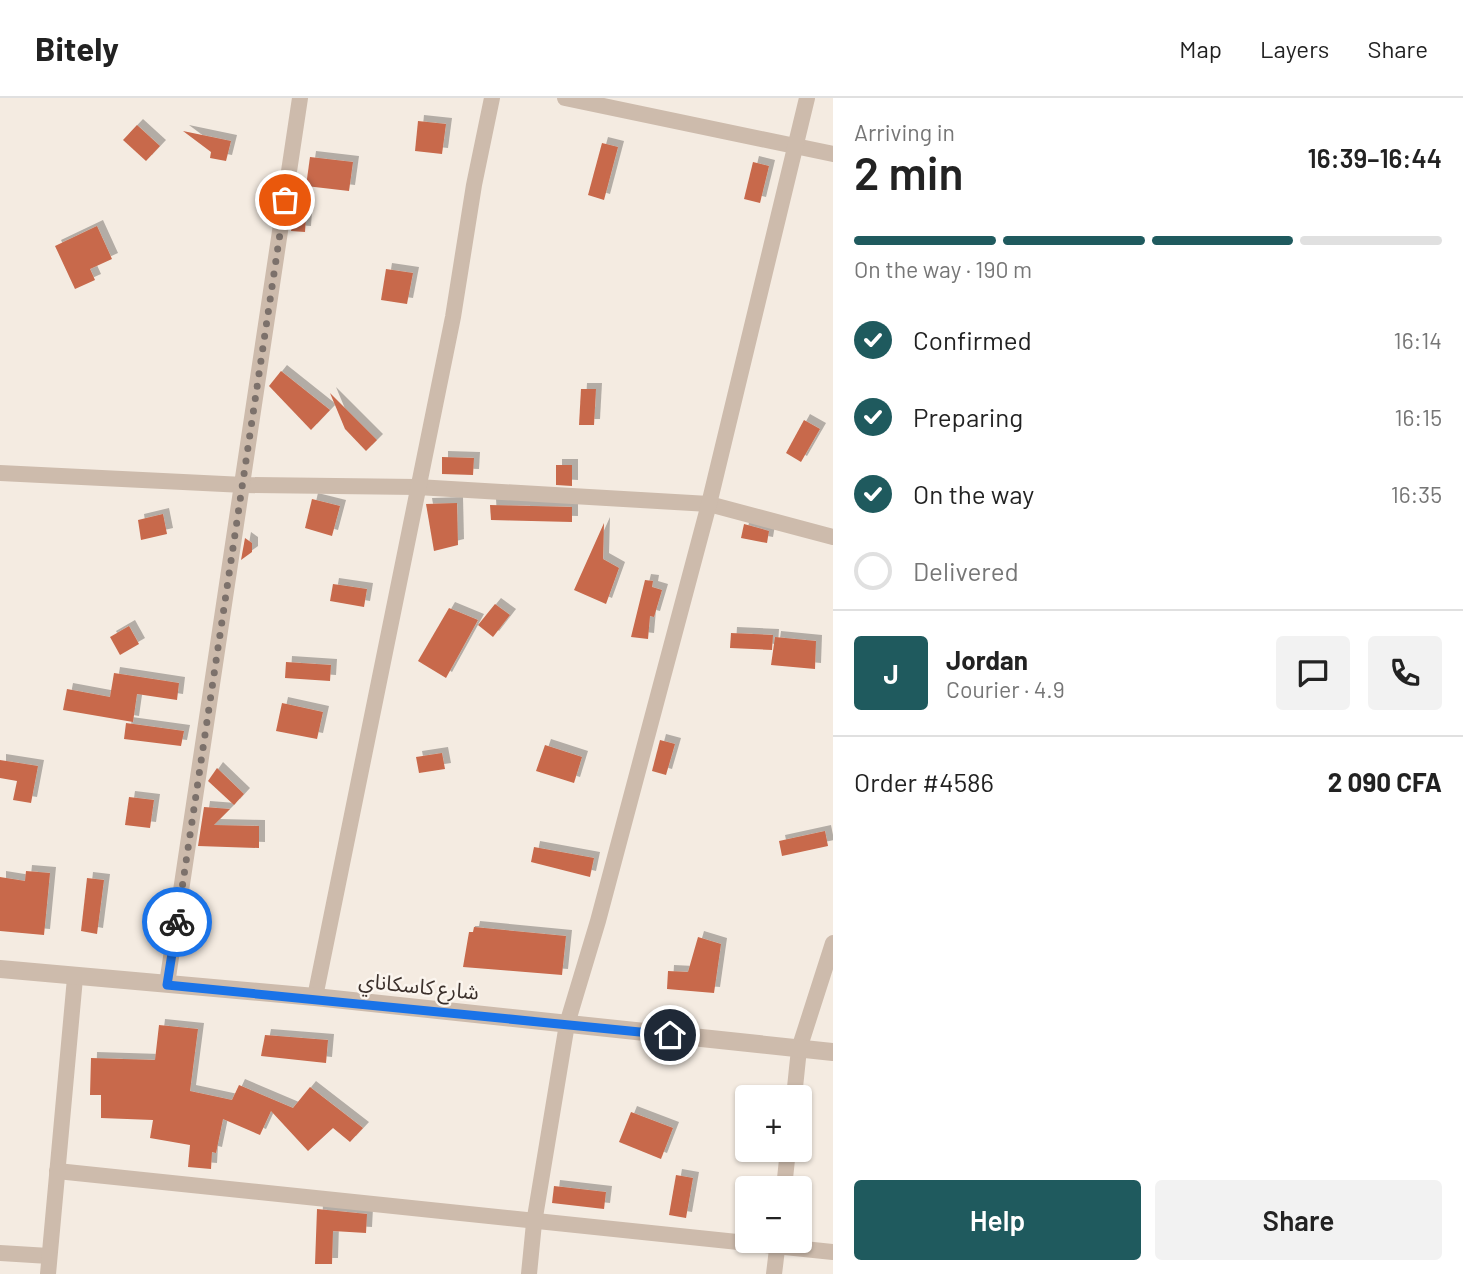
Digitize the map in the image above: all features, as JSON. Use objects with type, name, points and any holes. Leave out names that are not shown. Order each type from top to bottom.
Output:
[{"type":"street","points":[[167,985],[300,98]]},
{"type":"street","points":[[315,997],[453,317],[474,185],[492,98]]},
{"type":"street","points":[[565,98],[833,154]]},
{"type":"street","points":[[529,1274],[534,1223],[567,1024],[598,921],[709,504],[807,98]]},
{"type":"street","points":[[0,473],[244,485],[418,487],[709,504],[833,537]]},
{"type":"street","points":[[795,1085],[799,1049],[833,943]]},
{"type":"street","name":"شارع كاسكاناي","points":[[0,969],[75,978],[315,997],[833,1052]]},
{"type":"street","points":[[48,1274],[75,978]]},
{"type":"street","points":[[57,1171],[534,1223],[735,1239]]},
{"type":"street","points":[[812,1249],[833,1252]]},
{"type":"street","points":[[0,1253],[49,1256]]},
{"type":"street","points":[[774,1274],[777,1253]]},
{"type":"building","points":[[418,121],[446,124],[442,154],[415,151]]},
{"type":"building","points":[[137,125],[160,146],[146,161],[123,140]]},
{"type":"building","points":[[183,131],[231,141],[226,161],[210,158],[211,152]]},
{"type":"building","points":[[602,143],[618,147],[604,200],[588,195]]},
{"type":"building","points":[[310,157],[353,162],[349,191],[306,186]]},
{"type":"building","points":[[753,162],[769,166],[760,203],[744,199]]},
{"type":"building","points":[[295,201],[307,202],[305,232],[291,231]]},
{"type":"building","points":[[97,226],[112,259],[90,269],[95,280],[75,289],[55,246]]},
{"type":"building","points":[[386,269],[413,273],[407,304],[381,300]]},
{"type":"building","points":[[281,371],[330,410],[311,430],[269,386]]},
{"type":"building","points":[[581,389],[596,389],[594,425],[579,425]]},
{"type":"building","points":[[330,393],[377,440],[366,451],[345,429]]},
{"type":"building","points":[[804,420],[820,429],[801,462],[786,453]]},
{"type":"building","points":[[442,457],[474,458],[473,475],[442,474]]},
{"type":"building","points":[[556,465],[572,465],[572,486],[556,485]]},
{"type":"building","points":[[312,499],[340,506],[332,536],[305,528]]},
{"type":"building","points":[[457,503],[458,545],[434,551],[426,504]]},
{"type":"building","points":[[490,505],[572,507],[572,522],[491,520]]},
{"type":"building","points":[[163,514],[167,534],[141,540],[138,520]]},
{"type":"building","points":[[604,523],[603,559],[619,568],[606,604],[574,590]]},
{"type":"building","points":[[744,524],[769,531],[767,543],[741,538]]},
{"type":"building","points":[[245,538],[252,543],[252,552],[241,560]]},
{"type":"building","points":[[645,580],[653,581],[652,587],[662,590],[654,617],[650,616],[648,639],[631,637]]},
{"type":"building","points":[[333,584],[367,589],[364,607],[330,601]]},
{"type":"building","points":[[495,604],[510,615],[493,637],[478,625]]},
{"type":"building","points":[[449,608],[478,620],[446,678],[418,661]]},
{"type":"building","points":[[129,626],[139,644],[120,655],[110,637]]},
{"type":"building","points":[[731,633],[773,635],[772,650],[730,648]]},
{"type":"building","points":[[775,637],[816,641],[815,669],[771,665]]},
{"type":"building","points":[[286,662],[331,665],[330,681],[285,678]]},
{"type":"building","points":[[114,673],[179,683],[177,700],[137,694],[133,722],[63,710],[67,689],[110,697]]},
{"type":"building","points":[[282,703],[323,712],[317,739],[276,731]]},
{"type":"building","points":[[126,723],[184,731],[181,746],[124,739]]},
{"type":"building","points":[[660,740],[675,744],[666,775],[652,771]]},
{"type":"building","points":[[545,745],[582,757],[574,783],[536,771]]},
{"type":"building","points":[[442,753],[445,769],[419,773],[416,757]]},
{"type":"building","points":[[0,760],[38,766],[31,803],[13,800],[17,781],[0,778]]},
{"type":"building","points":[[217,768],[244,794],[234,805],[208,781]]},
{"type":"building","points":[[129,797],[154,800],[150,828],[125,825]]},
{"type":"building","points":[[204,807],[230,809],[214,825],[259,826],[259,848],[198,846]]},
{"type":"building","points":[[825,831],[828,846],[782,856],[779,841]]},
{"type":"building","points":[[534,847],[594,858],[590,877],[531,862]]},
{"type":"building","points":[[26,871],[50,873],[44,935],[0,931],[0,877],[25,881]]},
{"type":"building","points":[[87,878],[104,880],[97,934],[81,931]]},
{"type":"building","points":[[474,927],[566,936],[562,975],[463,967],[469,932],[473,932]]},
{"type":"building","points":[[698,937],[721,944],[714,993],[667,989],[668,971],[688,972]]},
{"type":"building","points":[[159,1025],[198,1029],[190,1091],[232,1100],[239,1085],[293,1108],[310,1087],[363,1128],[350,1142],[333,1128],[308,1151],[271,1111],[260,1135],[223,1119],[216,1153],[212,1152],[211,1169],[188,1167],[190,1145],[150,1138],[153,1120],[101,1118],[101,1095],[90,1095],[91,1058],[155,1060]]},
{"type":"building","points":[[265,1035],[328,1040],[326,1063],[261,1056]]},
{"type":"building","points":[[631,1112],[673,1128],[661,1159],[619,1142]]},
{"type":"building","points":[[676,1175],[693,1178],[686,1218],[669,1215]]},
{"type":"building","points":[[554,1186],[606,1192],[604,1209],[552,1203]]},
{"type":"building","points":[[317,1209],[367,1214],[366,1233],[333,1231],[332,1264],[315,1264]]},
{"type":"way so far","points":[[177,922],[285,200]]},
{"type":"route","points":[[177,922],[167,985],[315,997],[670,1035]]}]
